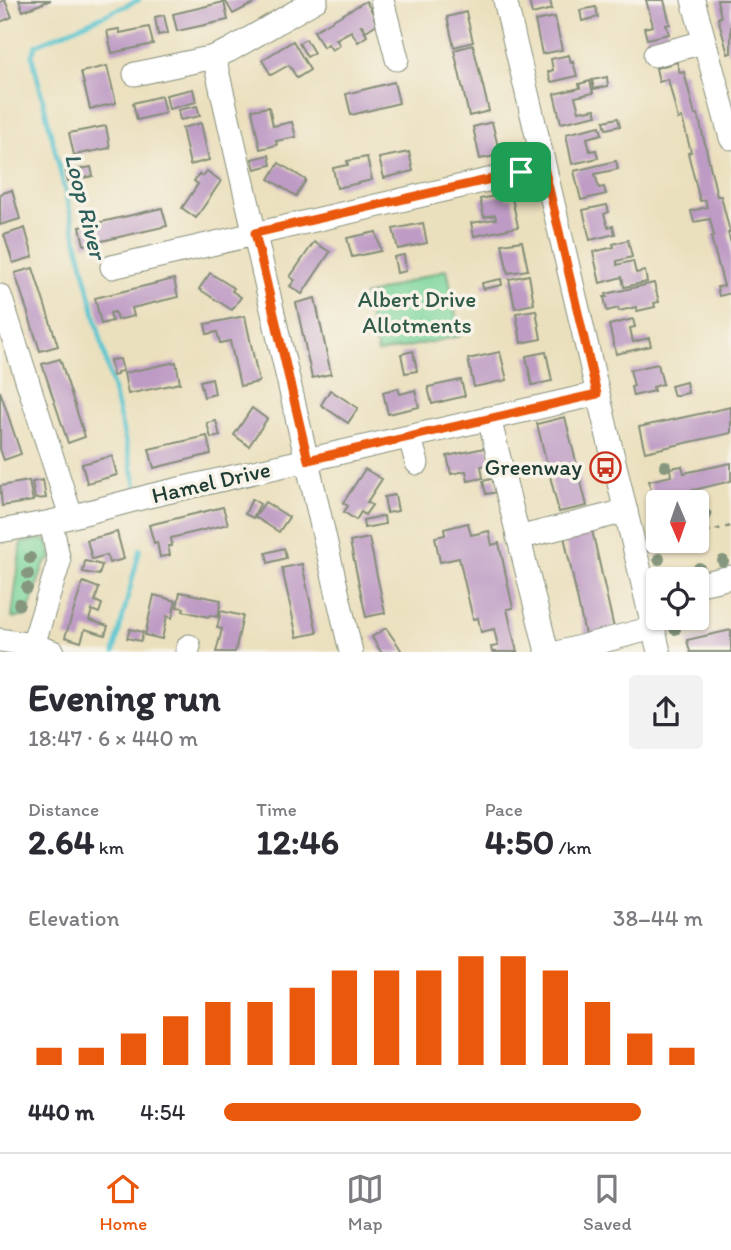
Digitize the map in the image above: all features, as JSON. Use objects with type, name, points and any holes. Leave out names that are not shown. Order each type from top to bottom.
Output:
[{"type":"street","points":[[135,74],[214,57],[316,0]]},
{"type":"street","points":[[382,0],[397,59]]},
{"type":"street","points":[[505,0],[597,394],[626,511],[646,576]]},
{"type":"street","points":[[693,0],[731,138]]},
{"type":"street","points":[[655,55],[704,42]]},
{"type":"street","points":[[214,57],[351,652]]},
{"type":"street","points":[[112,267],[544,167]]},
{"type":"street","points":[[0,296],[61,519],[59,562],[43,648],[0,640]]},
{"type":"street","name":"Hamel Drive","points":[[0,531],[597,394]]},
{"type":"street","points":[[489,418],[547,652]]},
{"type":"street","points":[[410,438],[417,463]]},
{"type":"street","points":[[519,538],[626,511]]},
{"type":"street","points":[[709,582],[731,576]]},
{"type":"street","points":[[561,652],[646,630]]},
{"type":"street","points":[[654,630],[659,652]]},
{"type":"path","points":[[709,531],[731,526]]},
{"type":"green space","name":"Albert Drive Allotments","points":[[447,269],[460,336],[378,353],[364,296]]},
{"type":"green space","points":[[41,539],[47,542],[52,558],[44,564],[27,616],[14,618],[21,543]]},
{"type":"building","points":[[5,0],[12,17],[0,22],[0,2]]},
{"type":"building","points":[[19,0],[51,0],[23,11]]},
{"type":"building","points":[[225,0],[260,0],[233,14]]},
{"type":"building","points":[[529,0],[550,0],[552,9],[532,14]]},
{"type":"building","points":[[646,0],[664,0],[670,24],[666,25],[669,34],[647,39],[644,28],[653,26]]},
{"type":"building","points":[[717,0],[731,0],[731,53],[728,54],[718,18],[721,17]]},
{"type":"building","points":[[366,1],[377,24],[366,31],[361,25],[367,36],[358,42],[351,31],[336,39],[340,45],[332,50],[328,44],[323,47],[314,31]]},
{"type":"building","points":[[224,2],[228,20],[177,31],[173,14]]},
{"type":"building","points":[[596,7],[598,17],[582,21],[580,10]]},
{"type":"building","points":[[466,12],[473,42],[454,47],[447,17]]},
{"type":"building","points":[[164,15],[168,33],[158,35],[155,17]]},
{"type":"building","points":[[555,17],[562,50],[542,54],[535,21]]},
{"type":"building","points":[[149,27],[153,44],[112,53],[107,31],[119,29],[120,33]]},
{"type":"building","points":[[306,39],[314,53],[307,57],[299,43]]},
{"type":"building","points":[[293,41],[310,70],[297,78],[289,65],[271,75],[262,60]]},
{"type":"building","points":[[473,45],[489,111],[469,116],[454,50]]},
{"type":"building","points":[[569,55],[577,76],[551,82],[548,72],[553,70],[551,59]]},
{"type":"building","points":[[677,62],[680,73],[684,72],[695,115],[698,114],[717,196],[721,196],[730,232],[731,293],[719,296],[717,287],[724,286],[711,237],[714,236],[710,219],[694,222],[691,211],[707,207],[705,200],[700,201],[688,153],[691,152],[682,118],[678,119],[668,79],[659,82],[656,68]]},
{"type":"building","points":[[107,66],[116,103],[90,109],[81,72]]},
{"type":"building","points":[[607,77],[608,86],[594,89],[592,80]]},
{"type":"building","points":[[590,81],[593,93],[575,97],[579,111],[595,109],[597,115],[561,123],[554,94],[580,88],[579,84]]},
{"type":"building","points":[[394,82],[399,103],[351,115],[346,94]]},
{"type":"building","points":[[193,89],[196,102],[169,109],[166,95]]},
{"type":"building","points":[[161,96],[165,113],[137,120],[133,103]]},
{"type":"building","points":[[197,106],[200,116],[180,120],[178,110]]},
{"type":"building","points":[[269,107],[273,126],[292,122],[296,137],[276,141],[277,145],[260,149],[252,110]]},
{"type":"building","points":[[618,118],[620,126],[606,129],[604,121]]},
{"type":"building","points":[[492,122],[500,155],[480,159],[473,127]]},
{"type":"building","points":[[201,123],[209,160],[190,165],[182,128]]},
{"type":"building","points":[[106,126],[110,148],[74,155],[69,133]]},
{"type":"building","points":[[600,126],[602,134],[587,138],[590,151],[596,150],[598,158],[572,164],[566,134]]},
{"type":"building","points":[[409,152],[413,171],[384,178],[379,158]]},
{"type":"building","points":[[269,155],[271,165],[255,169],[252,159]]},
{"type":"building","points":[[367,157],[372,180],[337,188],[333,168],[348,165],[347,161]]},
{"type":"building","points":[[616,161],[618,169],[595,174],[599,188],[604,187],[606,194],[581,200],[574,171]]},
{"type":"building","points":[[279,163],[306,180],[296,196],[269,179]]},
{"type":"building","points":[[91,167],[93,176],[68,181],[66,172]]},
{"type":"building","points":[[207,171],[221,181],[196,218],[182,208],[198,184],[194,181],[199,174],[203,176]]},
{"type":"building","points":[[12,190],[20,219],[0,225],[0,194]]},
{"type":"building","points":[[505,194],[506,199],[512,198],[518,227],[474,236],[471,223],[496,219],[495,215],[484,217],[480,199]]},
{"type":"building","points":[[607,205],[609,212],[604,214],[608,227],[613,226],[615,234],[590,240],[583,210]]},
{"type":"building","points":[[162,208],[167,226],[84,245],[80,227]]},
{"type":"building","points":[[423,223],[427,243],[398,249],[393,229]]},
{"type":"building","points":[[25,228],[33,257],[13,263],[4,235]]},
{"type":"building","points":[[376,232],[381,251],[352,257],[347,238]]},
{"type":"building","points":[[628,240],[632,257],[617,261],[617,265],[633,261],[636,273],[645,271],[647,282],[624,287],[622,277],[600,283],[593,252]]},
{"type":"building","points":[[522,241],[528,270],[508,273],[502,244]]},
{"type":"building","points":[[314,242],[330,252],[302,294],[290,286],[295,280],[290,277]]},
{"type":"building","points":[[404,255],[406,271],[397,273],[394,257]]},
{"type":"building","points":[[33,268],[58,346],[40,351],[15,273]]},
{"type":"building","points":[[210,273],[234,288],[232,291],[241,297],[232,310],[199,289]]},
{"type":"building","points":[[529,275],[534,304],[515,308],[509,279]]},
{"type":"building","points":[[174,279],[178,297],[132,308],[134,316],[117,320],[115,312],[110,313],[112,321],[101,324],[95,298]]},
{"type":"building","points":[[501,279],[502,285],[483,289],[482,283]]},
{"type":"building","points":[[654,283],[659,302],[654,303],[655,307],[637,311],[636,307],[607,311],[604,297],[607,297],[606,294]]},
{"type":"building","points":[[315,298],[331,374],[312,378],[296,303]]},
{"type":"building","points":[[536,310],[541,339],[521,343],[516,313]]},
{"type":"building","points":[[245,316],[259,382],[240,386],[230,341],[220,343],[217,332],[207,334],[205,324]]},
{"type":"building","points":[[633,319],[635,327],[630,328],[633,342],[649,338],[651,346],[616,354],[609,325]]},
{"type":"building","points":[[413,351],[417,371],[405,373],[401,354]]},
{"type":"building","points":[[500,352],[507,380],[474,387],[468,359]]},
{"type":"building","points":[[546,352],[552,381],[532,385],[526,356]]},
{"type":"building","points":[[60,359],[85,437],[68,443],[42,364]]},
{"type":"building","points":[[120,359],[123,371],[113,376],[110,360]]},
{"type":"building","points":[[176,362],[180,383],[128,394],[124,373]]},
{"type":"building","points":[[658,364],[663,384],[653,387],[654,391],[633,396],[631,387],[634,386],[630,370]]},
{"type":"building","points":[[212,378],[215,394],[204,397],[200,381]]},
{"type":"building","points":[[461,380],[465,396],[432,404],[428,387]]},
{"type":"building","points":[[686,382],[688,393],[674,396],[671,386]]},
{"type":"building","points":[[398,388],[400,394],[415,390],[419,407],[388,414],[383,392]]},
{"type":"building","points":[[330,390],[358,408],[348,423],[321,405]]},
{"type":"building","points":[[0,391],[21,454],[4,460],[0,449]]},
{"type":"building","points":[[731,407],[731,433],[645,452],[639,427]]},
{"type":"building","points":[[252,408],[267,419],[249,446],[234,435]]},
{"type":"building","points":[[565,417],[587,506],[559,512],[537,424]]},
{"type":"building","points":[[216,421],[220,436],[211,438],[207,423]]},
{"type":"building","points":[[207,436],[211,454],[154,468],[149,449]]},
{"type":"building","points":[[489,447],[493,464],[481,466],[483,478],[468,481],[466,471],[451,474],[447,456]]},
{"type":"building","points":[[112,456],[117,475],[87,483],[82,464]]},
{"type":"building","points":[[731,463],[731,481],[694,490],[651,490],[649,481],[671,476],[670,468],[682,466],[684,473]]},
{"type":"building","points":[[365,469],[382,479],[367,502],[372,505],[365,515],[361,512],[356,520],[344,512],[348,506],[343,503]]},
{"type":"building","points":[[495,478],[498,492],[486,494],[483,481]]},
{"type":"building","points":[[43,480],[46,498],[35,499],[32,482]]},
{"type":"building","points":[[29,481],[33,501],[2,506],[0,486]]},
{"type":"building","points":[[395,495],[398,511],[387,513],[384,497]]},
{"type":"building","points":[[252,499],[260,504],[253,518],[245,514]]},
{"type":"building","points":[[265,502],[289,517],[279,532],[255,517]]},
{"type":"building","points":[[223,507],[228,524],[171,538],[172,546],[168,546],[170,555],[160,557],[149,525]]},
{"type":"building","points":[[384,516],[385,524],[364,528],[363,520]]},
{"type":"building","points":[[468,523],[471,535],[489,531],[492,545],[499,543],[513,608],[507,609],[517,652],[492,652],[491,647],[498,646],[494,629],[481,632],[478,618],[473,619],[459,558],[440,562],[435,537],[445,535],[444,529]]},
{"type":"building","points":[[592,530],[615,633],[586,639],[564,536]]},
{"type":"building","points":[[117,532],[124,559],[109,563],[107,555],[92,559],[87,540]]},
{"type":"building","points":[[369,538],[385,613],[366,617],[350,542]]},
{"type":"building","points":[[284,548],[286,558],[268,563],[266,553]]},
{"type":"building","points":[[85,561],[102,565],[99,575],[83,572]]},
{"type":"building","points":[[302,564],[317,633],[297,637],[282,568]]},
{"type":"building","points":[[83,582],[99,588],[95,601],[102,604],[99,613],[92,610],[89,620],[108,626],[105,635],[85,629],[81,642],[65,637]]},
{"type":"building","points":[[180,592],[221,600],[218,617],[183,611],[184,608],[177,607]]},
{"type":"building","points":[[154,595],[176,601],[172,618],[167,616],[162,639],[145,635]]},
{"type":"building","points":[[221,611],[243,616],[235,652],[216,652],[222,629],[217,628]]},
{"type":"building","points":[[386,628],[402,652],[381,652],[372,637]]},
{"type":"building","points":[[130,629],[143,632],[141,641],[127,638]]},
{"type":"building","points":[[731,630],[731,652],[690,652],[687,640]]},
{"type":"waterway","name":"Loop River","points":[[136,485],[32,55],[36,45],[139,0]]},
{"type":"waterway","name":"Loop River","points":[[114,652],[140,549]]},
{"type":"place","name":"Greenway","points":[[605,467]]},
{"type":"route","points":[[544,167],[597,394],[308,460],[255,233],[521,172],[544,167]]}]
